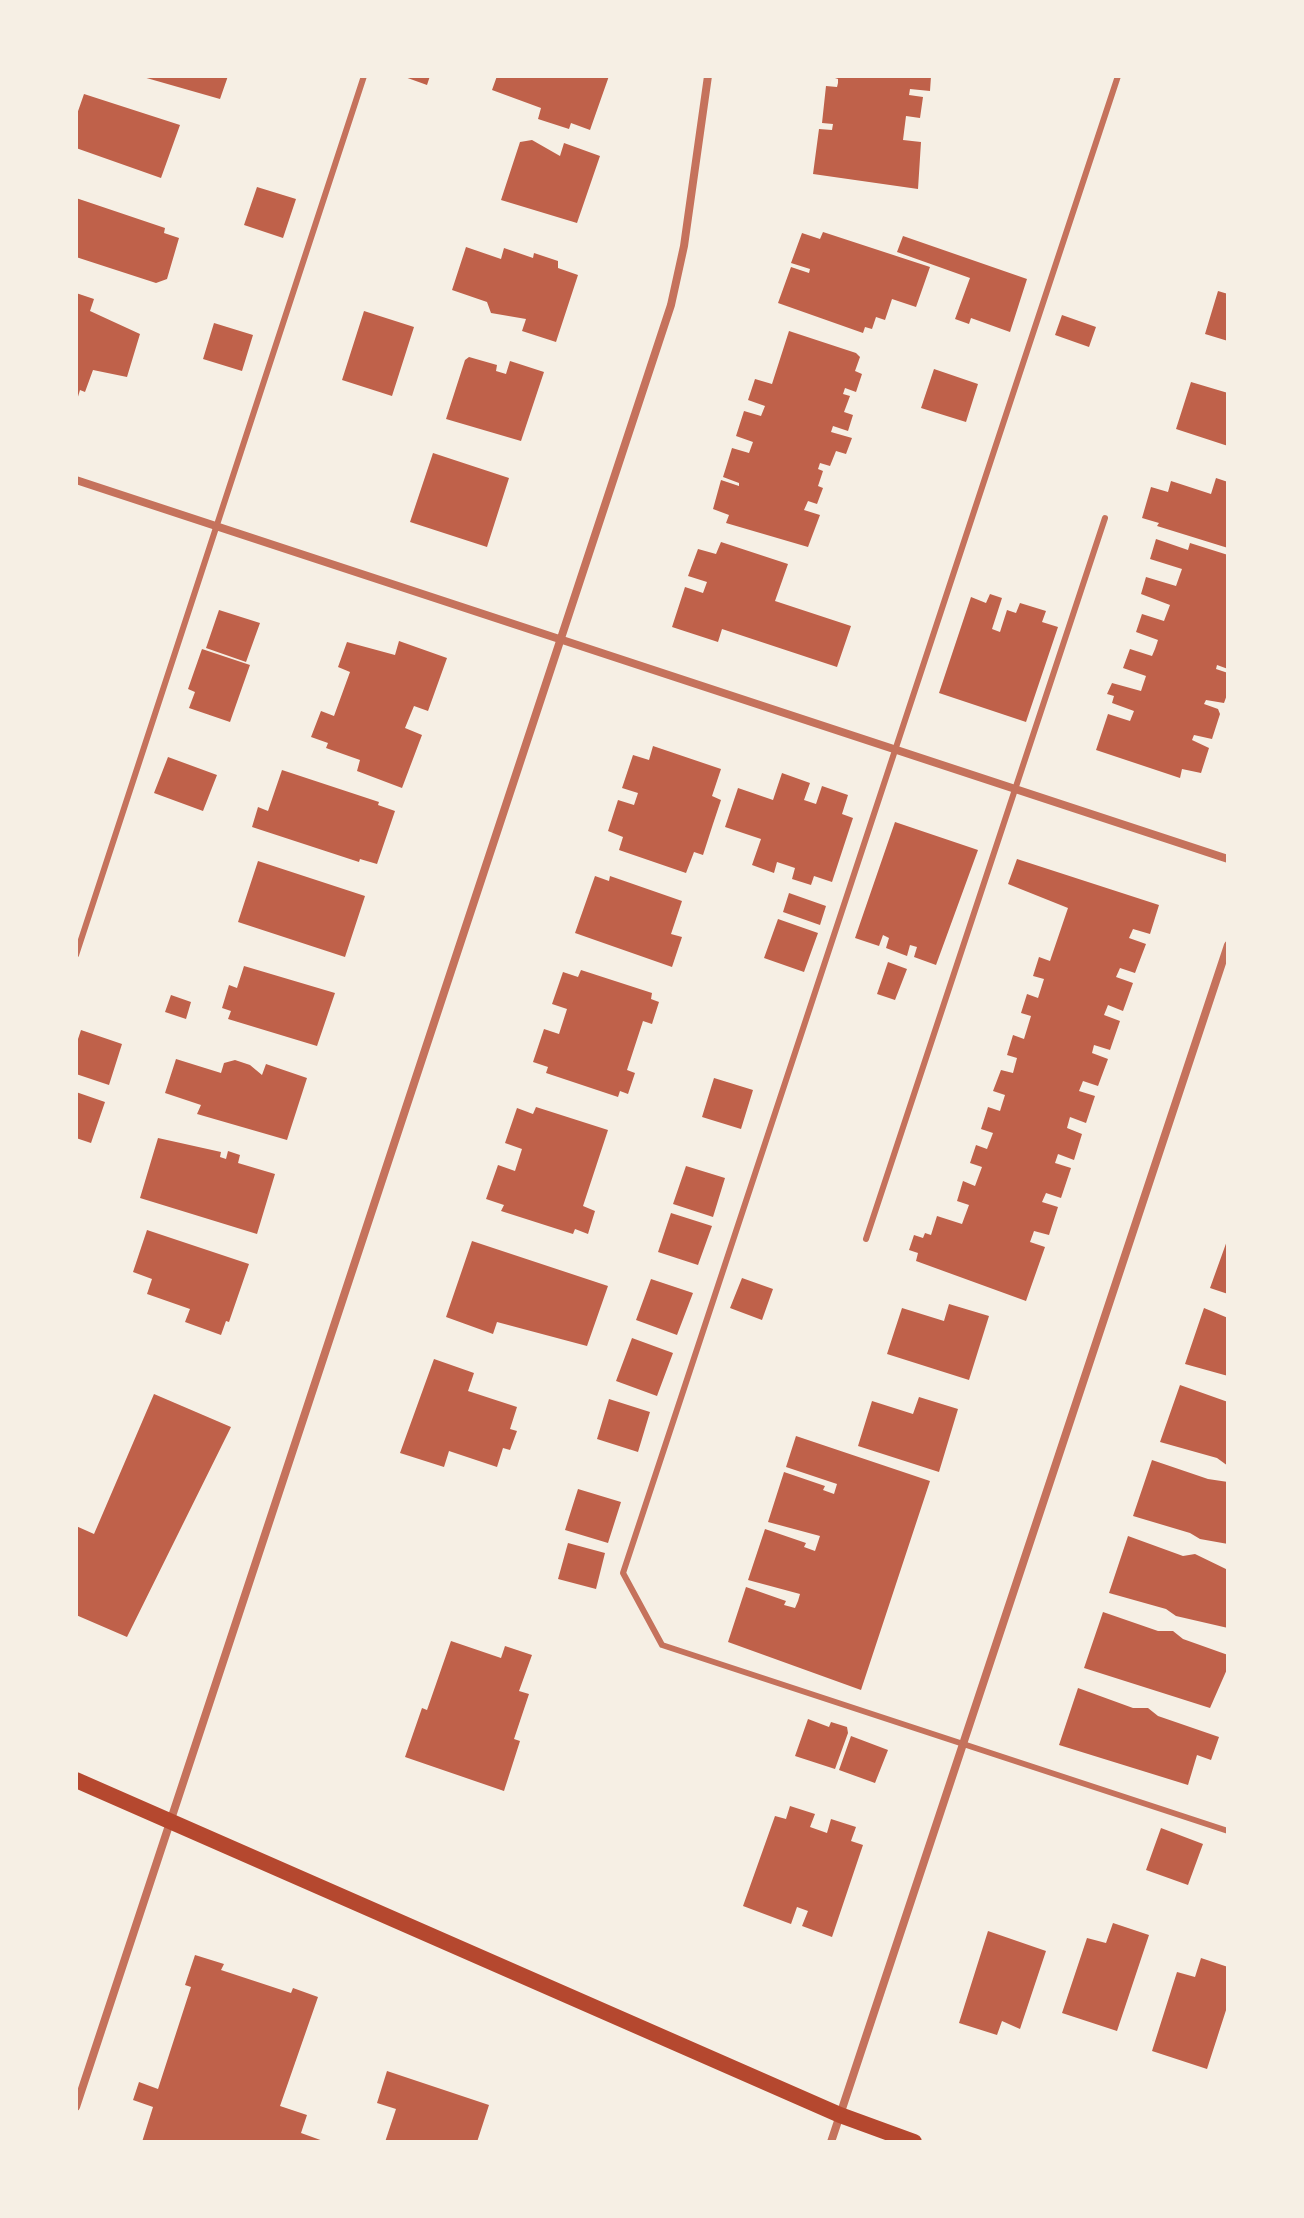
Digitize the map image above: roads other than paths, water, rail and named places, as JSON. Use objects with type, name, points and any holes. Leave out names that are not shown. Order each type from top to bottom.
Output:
[{"type":"main road","points":[[76,1780],[840,2115],[914,2142]]},
{"type":"street","points":[[76,2107],[671,305],[684,246],[708,76]]},
{"type":"street","points":[[76,480],[1228,859]]},
{"type":"street","points":[[831,2142],[1228,945]]},
{"type":"lane","points":[[76,955],[364,76]]},
{"type":"lane","points":[[1118,76],[623,1573],[662,1645],[1228,1831]]},
{"type":"lane","points":[[866,1239],[1105,518]]}]
